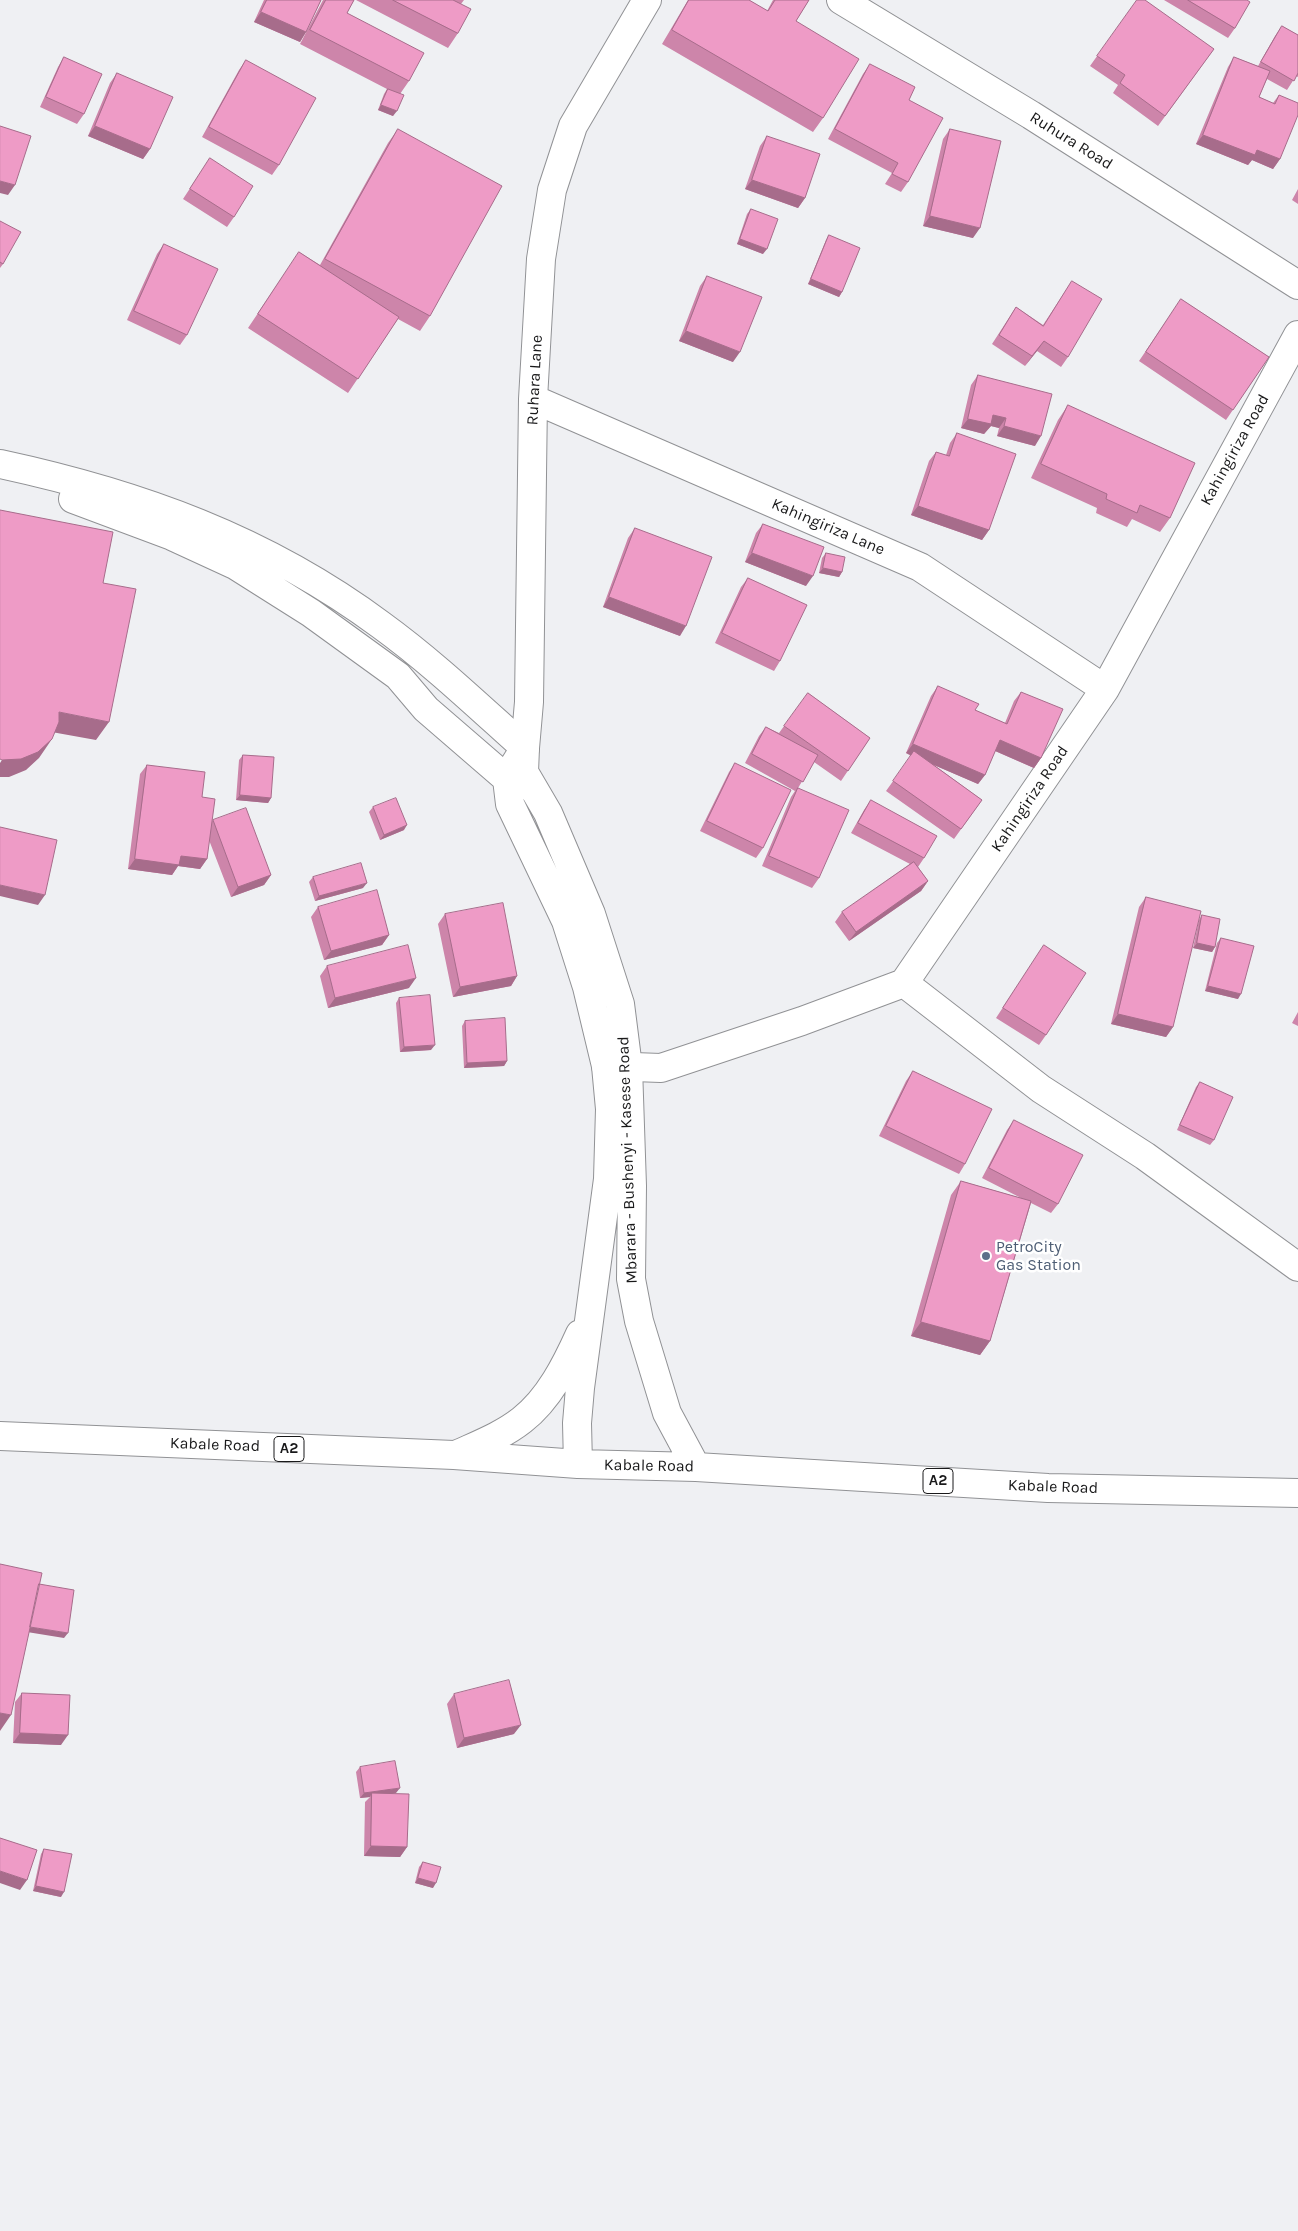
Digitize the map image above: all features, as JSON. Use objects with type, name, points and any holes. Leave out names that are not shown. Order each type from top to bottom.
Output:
[{"type":"main road","name":"Ruhara Lane","points":[[507,779],[525,748],[529,702],[533,399],[541,260],[552,190],[573,126],[647,0]]},
{"type":"main road","name":"Ruhura Road","points":[[841,0],[1031,115],[1298,285]]},
{"type":"main road","name":"Kahingiriza Road","points":[[904,983],[1105,689],[1298,335]]},
{"type":"main road","name":"Kahingiriza Lane","points":[[533,399],[920,567],[1105,689]]},
{"type":"main road","points":[[0,464],[62,478],[136,499],[218,530],[301,572],[380,624],[436,669],[525,748]]},
{"type":"main road","points":[[0,474],[110,511],[235,565],[311,613],[398,676],[426,709],[507,779]]},
{"type":"main road","name":"Mbarara - Bushenyi - Kasese Road","points":[[525,748],[524,772],[548,813],[584,896],[620,1004],[617,1066],[610,1109],[608,1179],[580,1388],[577,1422],[578,1464]]},
{"type":"main road","name":"Mbarara - Bushenyi - Kasese Road","points":[[507,779],[510,804],[566,921],[587,987],[617,1066],[632,1186],[631,1280],[639,1321],[667,1413],[696,1467]]},
{"type":"main road","points":[[617,1066],[661,1068],[802,1021],[904,983],[1041,1089],[1145,1156],[1298,1267]]},
{"type":"main road","points":[[454,1456],[497,1436],[523,1420],[538,1405],[556,1381],[571,1354],[591,1308]]},
{"type":"main road","name":"Kabale Road","points":[[0,1436],[454,1456],[578,1464],[696,1467],[1048,1488],[1298,1493]]},
{"type":"building","points":[[267,0],[321,0],[306,32],[261,12]]},
{"type":"building","points":[[326,0],[354,0],[347,13],[424,53],[409,81],[310,30]]},
{"type":"building","points":[[393,0],[453,0],[471,9],[458,33]]},
{"type":"building","points":[[689,0],[749,0],[768,11],[775,0],[809,0],[796,21],[859,59],[823,118],[672,30]]},
{"type":"building","points":[[1137,0],[1145,0],[1214,49],[1165,116],[1120,83],[1125,75],[1097,56]]},
{"type":"building","points":[[1188,0],[1247,0],[1250,2],[1235,28]]},
{"type":"building","points":[[1282,26],[1298,35],[1298,73],[1294,81],[1261,62]]},
{"type":"building","points":[[64,57],[102,74],[84,114],[46,97]]},
{"type":"building","points":[[1234,57],[1270,71],[1259,97],[1275,104],[1279,95],[1298,103],[1298,115],[1280,159],[1257,150],[1255,155],[1203,135]]},
{"type":"building","points":[[246,60],[316,98],[279,165],[209,127]]},
{"type":"building","points":[[870,64],[915,87],[909,100],[943,118],[908,182],[892,174],[898,163],[835,129]]},
{"type":"building","points":[[117,73],[173,97],[150,149],[95,126]]},
{"type":"building","points":[[388,89],[404,95],[397,111],[381,105]]},
{"type":"building","points":[[0,126],[31,136],[15,185],[0,181]]},
{"type":"building","points":[[398,129],[502,186],[430,316],[325,259]]},
{"type":"building","points":[[950,129],[1001,141],[980,228],[930,216]]},
{"type":"building","points":[[767,136],[820,154],[805,198],[752,180]]},
{"type":"building","points":[[210,158],[253,186],[234,217],[190,189]]},
{"type":"building","points":[[751,209],[778,219],[767,249],[740,239]]},
{"type":"building","points":[[0,221],[21,232],[3,264],[0,262]]},
{"type":"building","points":[[829,235],[860,248],[842,292],[811,279]]},
{"type":"building","points":[[164,244],[218,269],[187,335],[134,311]]},
{"type":"building","points":[[299,252],[399,317],[358,379],[258,314]]},
{"type":"building","points":[[707,276],[762,297],[740,352],[686,331]]},
{"type":"building","points":[[1072,281],[1102,299],[1068,357],[1044,341],[1032,356],[999,335],[1016,307],[1043,326]]},
{"type":"building","points":[[1181,299],[1269,357],[1233,410],[1146,352]]},
{"type":"building","points":[[978,375],[1052,394],[1041,436],[1004,426],[1006,418],[993,415],[991,424],[968,419]]},
{"type":"building","points":[[1068,405],[1195,463],[1170,518],[1140,505],[1137,513],[1106,499],[1107,494],[1041,464]]},
{"type":"building","points":[[957,433],[1016,454],[989,530],[918,506],[936,452],[949,456]]},
{"type":"building","points":[[0,510],[113,532],[103,583],[136,589],[109,722],[59,712],[59,722],[52,739],[38,752],[21,759],[2,760],[0,759]]},
{"type":"building","points":[[763,524],[824,547],[813,576],[752,553]]},
{"type":"building","points":[[635,528],[712,557],[686,626],[609,597]]},
{"type":"building","points":[[826,553],[845,557],[842,572],[823,568]]},
{"type":"building","points":[[748,578],[807,605],[780,661],[722,633]]},
{"type":"building","points":[[938,686],[979,704],[975,710],[1007,724],[1021,692],[1063,709],[1041,758],[1000,740],[985,775],[913,744]]},
{"type":"building","points":[[808,693],[870,738],[848,771],[784,726]]},
{"type":"building","points":[[766,727],[818,755],[803,782],[752,754]]},
{"type":"building","points":[[914,751],[982,800],[961,829],[893,781]]},
{"type":"building","points":[[243,755],[274,757],[271,798],[240,795]]},
{"type":"building","points":[[735,763],[791,790],[763,848],[707,821]]},
{"type":"building","points":[[147,765],[205,772],[202,797],[215,799],[207,859],[181,856],[179,865],[135,859]]},
{"type":"building","points":[[798,788],[849,810],[819,878],[769,856]]},
{"type":"building","points":[[396,798],[407,825],[384,835],[373,807]]},
{"type":"building","points":[[871,800],[937,836],[924,858],[858,823]]},
{"type":"building","points":[[246,808],[271,875],[238,887],[213,820]]},
{"type":"building","points":[[0,827],[57,840],[45,895],[0,885]]},
{"type":"building","points":[[914,862],[928,881],[856,932],[842,912]]},
{"type":"building","points":[[361,863],[367,883],[319,896],[313,877]]},
{"type":"building","points":[[377,890],[389,935],[331,951],[318,907]]},
{"type":"building","points":[[1146,897],[1201,911],[1173,1027],[1118,1014]]},
{"type":"building","points":[[503,903],[517,976],[460,987],[445,914]]},
{"type":"building","points":[[1202,915],[1220,919],[1215,947],[1197,943]]},
{"type":"building","points":[[1221,938],[1254,946],[1241,994],[1208,986]]},
{"type":"building","points":[[408,945],[416,978],[335,998],[327,966]]},
{"type":"building","points":[[1044,945],[1086,973],[1046,1035],[1003,1008]]},
{"type":"building","points":[[430,995],[435,1045],[404,1047],[399,998]]},
{"type":"building","points":[[505,1018],[507,1061],[467,1063],[465,1021]]},
{"type":"building","points":[[913,1071],[992,1109],[965,1164],[886,1126]]},
{"type":"building","points":[[1200,1082],[1233,1097],[1214,1140],[1180,1125]]},
{"type":"building","points":[[1014,1120],[1083,1155],[1058,1204],[989,1168]]},
{"type":"building","points":[[961,1181],[1031,1201],[990,1341],[921,1322]]},
{"type":"building","points":[[0,1564],[42,1573],[11,1715],[0,1713]]},
{"type":"building","points":[[39,1584],[74,1590],[68,1633],[30,1627]]},
{"type":"building","points":[[509,1680],[521,1725],[464,1738],[454,1694]]},
{"type":"building","points":[[22,1693],[70,1695],[68,1735],[20,1733]]},
{"type":"building","points":[[395,1761],[400,1788],[364,1793],[360,1767]]},
{"type":"building","points":[[372,1793],[409,1794],[407,1847],[371,1846]]},
{"type":"building","points":[[0,1838],[37,1850],[27,1880],[0,1871]]},
{"type":"building","points":[[44,1849],[72,1854],[64,1892],[36,1886]]},
{"type":"building","points":[[423,1862],[441,1867],[436,1883],[418,1878]]},
{"type":"place","name":"PetroCity Gas Station","points":[[986,1256]]}]
